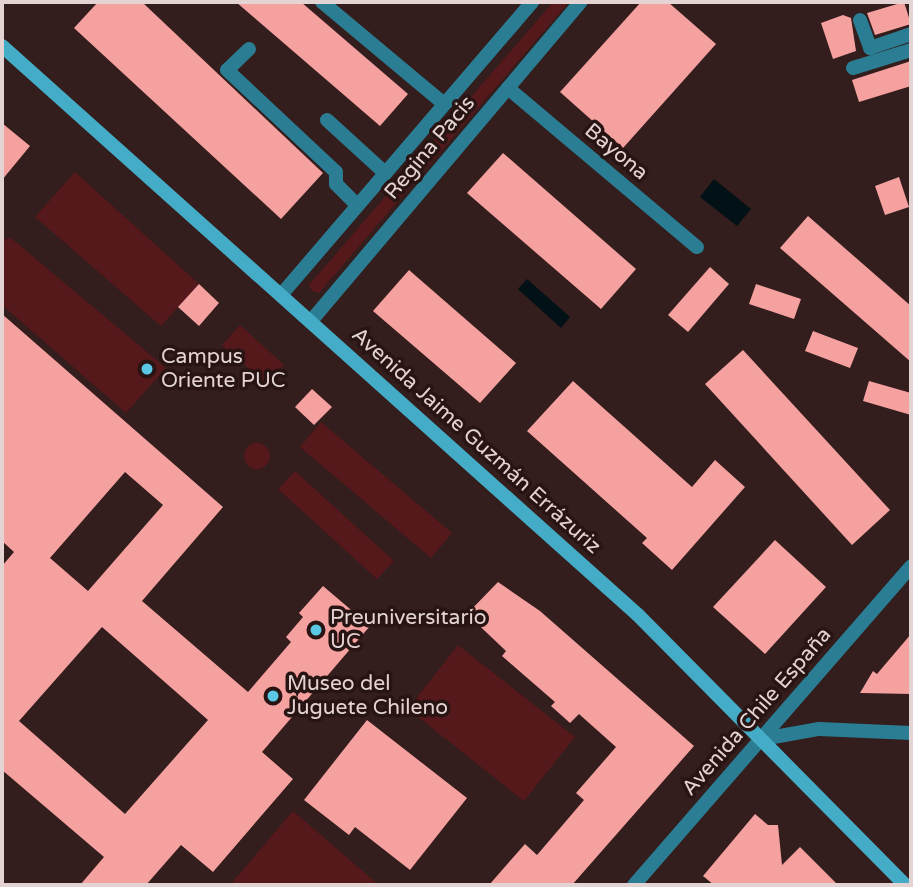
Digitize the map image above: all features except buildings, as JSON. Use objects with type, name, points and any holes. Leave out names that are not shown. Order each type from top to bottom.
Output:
[{"type":"main road","name":"Avenida Jaime Guzmán Errázuriz","points":[[2,46],[638,615],[905,885]]},
{"type":"street","points":[[321,2],[444,104]]},
{"type":"street","name":"Regina Pacis","points":[[281,295],[532,2]]},
{"type":"street","name":"Regina Pacis","points":[[312,321],[581,2]]},
{"type":"street","points":[[860,20],[870,48],[911,34]]},
{"type":"street","points":[[249,49],[227,71],[336,172],[336,184],[357,205]]},
{"type":"street","points":[[853,68],[911,50]]},
{"type":"street","name":"Bayona","points":[[508,88],[697,247]]},
{"type":"street","points":[[327,120],[385,173]]},
{"type":"street","name":"Avenida Chile España","points":[[634,885],[911,566]]},
{"type":"street","points":[[762,738],[819,729],[911,733]]},
{"type":"shaded area","points":[[553,2],[569,2],[319,293],[312,291],[309,285]]},
{"type":"shaded area","points":[[75,172],[199,284],[161,326],[35,217]]},
{"type":"shaded area","points":[[714,179],[751,209],[737,226],[700,197]]},
{"type":"shaded area","points":[[11,238],[166,368],[126,413],[2,305],[2,240]]},
{"type":"shaded area","points":[[527,279],[570,317],[561,328],[518,289]]},
{"type":"shaded area","points":[[240,325],[284,365],[267,385],[222,345]]},
{"type":"shaded area","points":[[321,422],[452,533],[431,558],[300,447]]},
{"type":"shaded area","points":[[257,443],[266,447],[270,456],[266,465],[257,469],[248,465],[244,456],[248,447]]},
{"type":"shaded area","points":[[295,471],[394,561],[377,579],[278,489]]},
{"type":"shaded area","points":[[458,645],[575,737],[524,801],[408,709]]},
{"type":"shaded area","points":[[293,811],[379,885],[230,885]]},
{"type":"place","name":"Campus Oriente PUC","points":[[147,369]]},
{"type":"place","name":"Preuniversitario UC","points":[[316,630]]},
{"type":"place","name":"Museo del Juguete Chileno","points":[[273,696]]}]
